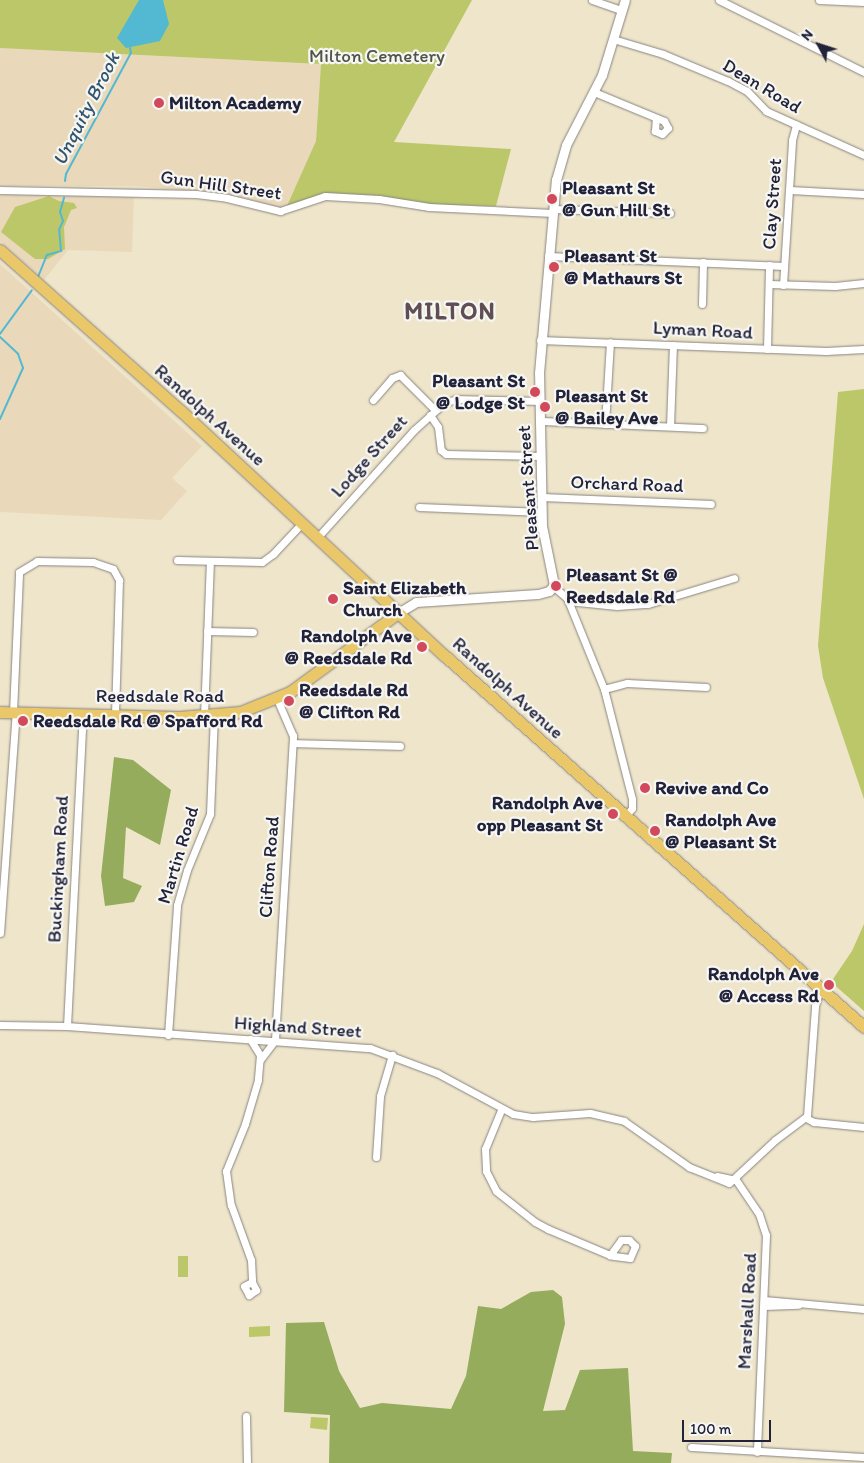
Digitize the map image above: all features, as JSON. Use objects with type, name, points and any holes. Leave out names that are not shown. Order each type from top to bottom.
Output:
[{"type":"main road","name":"Randolph Avenue","points":[[0,250],[398,612],[864,1027]]},
{"type":"main road","name":"Reedsdale Road","points":[[0,712],[209,716],[240,712],[277,699],[305,683],[398,612]]},
{"type":"street","points":[[592,0],[621,10]]},
{"type":"street","name":"Pleasant Street","points":[[553,586],[542,512],[539,401],[540,340],[553,211],[563,151],[594,92],[625,0]]},
{"type":"street","points":[[720,0],[864,72]]},
{"type":"street","points":[[818,0],[864,2]]},
{"type":"street","name":"Dean Road","points":[[613,39],[657,52],[728,80],[747,91],[766,111],[864,155]]},
{"type":"street","points":[[594,92],[656,118]]},
{"type":"street","name":"Clay Street","points":[[784,285],[792,140],[796,125]]},
{"type":"street","name":"Gun Hill Street","points":[[0,190],[196,194],[227,198],[280,211],[324,196],[379,199],[429,207],[670,213]]},
{"type":"street","points":[[790,190],[864,194]]},
{"type":"street","points":[[548,256],[784,266]]},
{"type":"street","points":[[702,304],[703,262]]},
{"type":"street","points":[[767,349],[769,265]]},
{"type":"street","points":[[769,284],[842,286],[864,283]]},
{"type":"street","name":"Lyman Road","points":[[540,340],[835,352],[864,349]]},
{"type":"street","points":[[605,424],[610,342]]},
{"type":"street","points":[[670,426],[673,345]]},
{"type":"street","points":[[373,400],[398,375],[432,412],[437,424],[441,448],[446,454],[540,456]]},
{"type":"street","name":"Lodge Street","points":[[317,538],[432,412],[456,399],[539,401]]},
{"type":"street","points":[[540,421],[703,428]]},
{"type":"street","name":"Orchard Road","points":[[542,497],[711,504]]},
{"type":"street","points":[[419,507],[542,512]]},
{"type":"street","points":[[177,560],[262,562],[273,554],[302,523]]},
{"type":"street","points":[[0,933],[15,712],[19,572],[37,561],[93,562],[113,569],[119,580],[115,715]]},
{"type":"street","name":"Martin Road","points":[[168,1035],[177,905],[210,814],[207,631],[210,561]]},
{"type":"street","points":[[568,600],[617,606],[648,604],[734,578]]},
{"type":"street","points":[[553,586],[568,600],[604,689],[632,799],[632,808],[626,816]]},
{"type":"street","name":"Reedsdale Road","points":[[398,612],[416,602],[535,594],[547,592],[553,586]]},
{"type":"street","points":[[207,631],[253,632]]},
{"type":"street","points":[[604,689],[627,683],[706,687]]},
{"type":"street","name":"Clifton Road","points":[[275,1040],[293,742],[292,729],[277,699]]},
{"type":"street","name":"Buckingham Road","points":[[68,1026],[83,714]]},
{"type":"street","points":[[293,742],[400,746]]},
{"type":"street","points":[[736,1180],[775,1140],[806,1118],[810,1108],[815,1006],[820,988]]},
{"type":"street","name":"Highland Street","points":[[0,1025],[68,1026],[168,1035],[353,1045],[392,1055],[447,1078],[501,1110],[525,1117],[590,1113],[620,1119],[638,1129],[686,1165],[711,1176],[731,1176],[736,1180]]},
{"type":"street","points":[[250,1039],[257,1047],[260,1060]]},
{"type":"street","points":[[252,1282],[251,1260],[231,1205],[226,1171],[245,1124],[260,1060],[275,1040]]},
{"type":"street","points":[[376,1157],[380,1096],[392,1055]]},
{"type":"street","points":[[501,1110],[489,1134],[484,1152],[486,1171],[496,1191],[535,1222],[610,1255],[621,1259],[630,1258],[634,1253],[635,1246],[629,1240],[619,1240],[610,1255]]},
{"type":"street","points":[[806,1118],[814,1122],[864,1127]]},
{"type":"street","name":"Marshall Road","points":[[736,1180],[759,1214],[765,1230],[764,1303],[756,1452]]},
{"type":"street","points":[[764,1303],[864,1308]]},
{"type":"street","points":[[246,1416],[247,1463]]},
{"type":"street","points":[[691,1447],[864,1457]]},
{"type":"shaded area","name":"Milton Academy","points":[[0,48],[321,64],[316,141],[286,208],[279,208],[241,197],[133,186],[0,186]]},
{"type":"shaded area","points":[[0,195],[134,195],[132,252],[68,250],[44,280],[0,241]]},
{"type":"shaded area","points":[[0,264],[202,446],[172,478],[187,491],[161,520],[0,512]]},
{"type":"green space","name":"Milton Cemetery","points":[[0,0],[472,0],[394,142],[511,149],[496,206],[436,205],[324,193],[286,208],[316,141],[321,64],[0,48]]},
{"type":"green space","points":[[49,196],[59,201],[74,203],[77,208],[71,210],[64,227],[65,249],[48,259],[35,259],[1,232],[15,207]]},
{"type":"green space","points":[[864,389],[864,799],[823,678],[818,646],[838,392]]},
{"type":"green space","points":[[114,757],[133,760],[171,790],[160,845],[126,827],[123,878],[142,886],[134,902],[105,906],[101,876]]},
{"type":"green space","points":[[864,924],[864,1011],[831,982],[852,951]]},
{"type":"green space","points":[[178,1256],[188,1256],[188,1277],[178,1277]]},
{"type":"green space","points":[[553,1290],[562,1297],[565,1324],[543,1411],[565,1410],[580,1370],[628,1368],[633,1451],[672,1453],[671,1463],[329,1463],[330,1415],[284,1412],[286,1323],[324,1322],[339,1371],[360,1408],[382,1403],[451,1409],[466,1376],[478,1306],[501,1309],[531,1292]]},
{"type":"green space","points":[[270,1326],[270,1336],[249,1337],[249,1327]]},
{"type":"green space","points":[[311,1417],[328,1418],[327,1430],[310,1428]]},
{"type":"water","points":[[139,0],[163,0],[169,24],[160,41],[126,48],[117,38]]},
{"type":"waterway","name":"Unquity Brook","points":[[65,181],[66,174],[131,53],[130,48]]},
{"type":"waterway","name":"Unquity Brook","points":[[38,277],[47,255],[61,251],[59,230],[63,221],[60,212],[64,198]]},
{"type":"waterway","name":"Unquity Brook","points":[[0,334],[32,290]]},
{"type":"waterway","name":"Unquity Brook","points":[[0,337],[18,354],[23,368],[0,419]]},
{"type":"place","name":"Milton Academy","points":[[159,103]]},
{"type":"place","name":"Pleasant St @ Gun Hill St","points":[[552,199]]},
{"type":"place","name":"Pleasant St @ Mathaurs St","points":[[554,267]]},
{"type":"place","name":"Pleasant St @ Lodge St","points":[[535,392]]},
{"type":"place","name":"Pleasant St @ Bailey Ave","points":[[545,407]]},
{"type":"place","name":"Pleasant St @ Reedsdale Rd","points":[[556,586]]},
{"type":"place","name":"Saint Elizabeth Church","points":[[333,599]]},
{"type":"place","name":"Randolph Ave @ Reedsdale Rd","points":[[422,647]]},
{"type":"place","name":"Reedsdale Rd @ Clifton Rd","points":[[289,701]]},
{"type":"place","name":"Reedsdale Rd @ Spafford Rd","points":[[23,721]]},
{"type":"place","name":"Revive and Co","points":[[645,788]]},
{"type":"place","name":"Randolph Ave opp Pleasant St","points":[[613,814]]},
{"type":"place","name":"Randolph Ave @ Pleasant St","points":[[655,831]]},
{"type":"place","name":"Randolph Ave @ Access Rd","points":[[829,985]]},
{"type":"district","name":"MILTON","points":[[450,311]]}]
